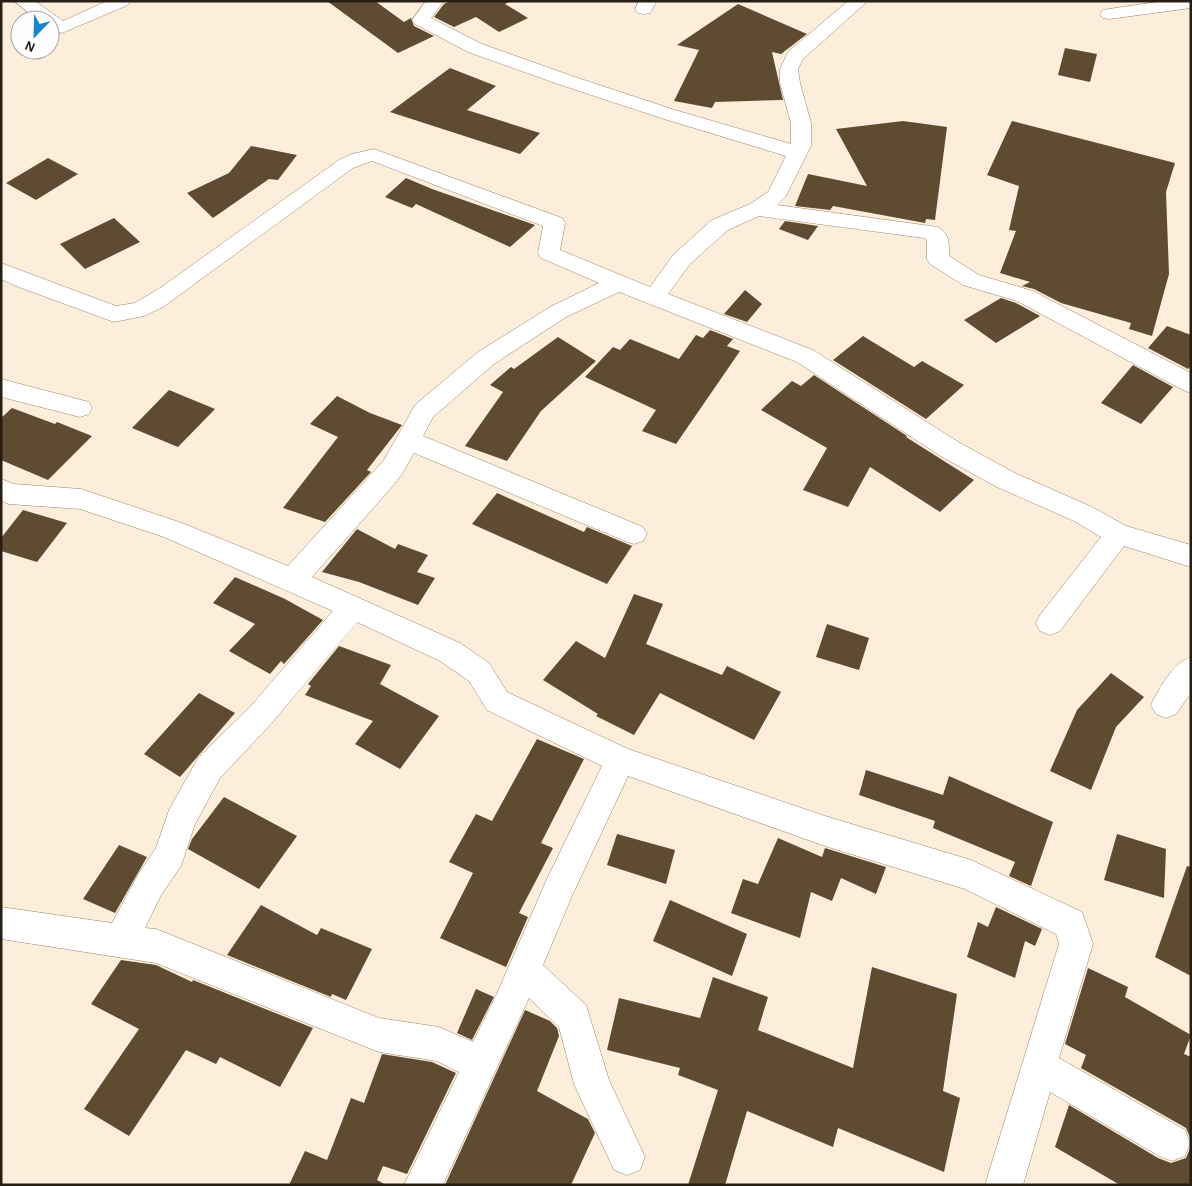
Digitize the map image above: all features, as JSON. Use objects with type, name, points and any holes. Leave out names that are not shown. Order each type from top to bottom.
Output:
[{"type":"street","points":[[23,1],[36,10]]},
{"type":"street","points":[[60,27],[62,28],[122,1]]},
{"type":"street","points":[[435,1],[421,20],[475,48],[658,111],[798,153]]},
{"type":"street","points":[[655,296],[682,259],[720,225],[757,209],[776,196],[801,146],[801,123],[788,69],[795,56],[860,1]]},
{"type":"street","points":[[1109,14],[1191,3]]},
{"type":"street","points":[[1,270],[24,281],[114,314],[138,311],[168,293],[346,164],[359,158],[374,155],[554,223],[548,253],[618,283],[805,356],[951,450],[1006,480],[1083,514],[1118,534],[1191,556]]},
{"type":"street","points":[[757,209],[930,232],[938,236],[938,259],[971,280],[1025,296],[1191,384]]},
{"type":"street","points":[[292,580],[393,467],[424,411],[486,358],[558,312],[618,283]]},
{"type":"street","points":[[1,388],[80,408]]},
{"type":"street","points":[[408,440],[634,534]]},
{"type":"street","points":[[1,489],[9,494],[81,499],[173,530],[292,580],[450,652],[479,672],[498,701],[620,760],[825,831],[971,875],[1070,923],[1076,944],[1004,1185]]},
{"type":"street","points":[[1050,623],[1118,534]]},
{"type":"street","points":[[121,940],[150,884],[170,855],[180,820],[209,768],[260,716],[353,608]]},
{"type":"street","points":[[1166,704],[1191,670]]},
{"type":"street","points":[[423,1185],[481,1064],[558,890],[620,760]]},
{"type":"street","points":[[1,923],[156,946],[379,1035],[439,1044],[481,1064]]},
{"type":"street","points":[[524,970],[574,1017],[592,1084],[627,1157]]},
{"type":"street","points":[[1040,1067],[1172,1143]]},
{"type":"building","points":[[327,1],[375,1],[404,22],[411,18],[414,26],[434,36],[398,53]]},
{"type":"building","points":[[450,1],[511,1],[505,4],[528,18],[499,32],[476,17],[454,27],[434,17],[444,4]]},
{"type":"building","points":[[738,4],[807,34],[781,54],[772,52],[783,100],[715,102],[712,108],[674,101],[699,50],[677,45]]},
{"type":"building","points":[[1065,48],[1097,54],[1090,82],[1058,75]]},
{"type":"building","points":[[450,68],[496,86],[467,110],[540,133],[520,154],[390,112]]},
{"type":"building","points":[[903,121],[947,127],[935,220],[926,219],[925,223],[833,206],[830,210],[795,206],[808,174],[867,186],[836,129]]},
{"type":"building","points":[[1012,121],[1175,163],[1166,192],[1169,274],[1152,336],[1129,329],[1131,323],[1061,303],[1034,289],[1022,286],[1030,282],[1000,273],[1016,231],[1009,230],[1019,186],[987,175]]},
{"type":"building","points":[[251,146],[297,155],[278,180],[269,179],[213,218],[187,193],[229,173]]},
{"type":"building","points":[[48,158],[78,174],[36,200],[6,183]]},
{"type":"building","points":[[406,178],[535,225],[510,247],[416,204],[412,208],[385,197]]},
{"type":"building","points":[[114,218],[140,242],[85,269],[60,244]]},
{"type":"building","points":[[785,221],[818,226],[808,240],[779,229]]},
{"type":"building","points":[[745,290],[762,304],[747,322],[724,314]]},
{"type":"building","points":[[1001,298],[1016,303],[1040,316],[996,343],[964,320]]},
{"type":"building","points":[[1167,326],[1191,335],[1191,366],[1188,369],[1148,348]]},
{"type":"building","points":[[710,330],[733,339],[727,346],[740,351],[676,444],[642,431],[656,410],[585,377],[613,347],[620,350],[630,339],[679,359],[696,335],[703,338]]},
{"type":"building","points":[[863,336],[914,367],[922,361],[964,385],[926,419],[833,360]]},
{"type":"building","points":[[558,337],[596,361],[541,411],[507,461],[465,446],[503,392],[490,385],[511,367],[514,369]]},
{"type":"building","points":[[1133,365],[1173,387],[1141,424],[1101,403]]},
{"type":"building","points":[[814,375],[974,480],[940,512],[870,467],[848,507],[803,490],[827,448],[761,410],[792,381],[801,386]]},
{"type":"building","points":[[169,390],[215,409],[178,447],[132,428]]},
{"type":"building","points":[[337,396],[370,413],[402,425],[367,470],[371,472],[325,522],[283,508],[338,437],[310,424]]},
{"type":"building","points":[[12,408],[55,424],[57,422],[92,436],[48,480],[1,460],[1,418]]},
{"type":"building","points":[[497,493],[584,532],[587,527],[632,546],[607,584],[472,524]]},
{"type":"building","points":[[23,510],[67,523],[37,562],[1,551],[1,538]]},
{"type":"building","points":[[357,529],[395,549],[398,544],[428,555],[417,572],[435,578],[418,605],[359,582],[322,572]]},
{"type":"building","points":[[235,577],[285,599],[323,620],[284,664],[281,661],[270,674],[229,651],[255,624],[213,603]]},
{"type":"building","points":[[634,594],[663,604],[646,644],[722,675],[727,666],[781,692],[754,740],[660,693],[634,735],[596,716],[598,714],[543,680],[576,641],[605,658]]},
{"type":"building","points":[[827,624],[869,638],[859,670],[816,657]]},
{"type":"building","points":[[339,646],[391,665],[380,684],[439,716],[400,769],[355,744],[373,721],[305,695],[311,686],[308,684]]},
{"type":"building","points":[[1111,673],[1144,697],[1116,727],[1091,790],[1050,771],[1077,710]]},
{"type":"building","points":[[199,693],[235,713],[180,777],[144,754]]},
{"type":"building","points":[[537,739],[584,759],[541,843],[553,848],[519,913],[528,917],[506,967],[440,938],[473,873],[449,862],[476,814],[492,821]]},
{"type":"building","points":[[866,770],[943,795],[949,776],[1053,822],[1031,886],[1009,876],[1015,862],[933,828],[935,821],[859,795]]},
{"type":"building","points":[[224,797],[297,836],[259,889],[188,849],[192,839]]},
{"type":"building","points":[[617,834],[675,850],[666,884],[607,865]]},
{"type":"building","points":[[1117,834],[1166,849],[1164,898],[1104,880]]},
{"type":"building","points":[[778,838],[822,857],[825,848],[886,867],[876,894],[841,878],[832,901],[811,892],[800,938],[731,913],[743,879],[758,884]]},
{"type":"building","points":[[119,845],[147,857],[115,913],[83,899]]},
{"type":"building","points":[[1187,866],[1191,867],[1191,976],[1155,957]]},
{"type":"building","points":[[670,900],[747,934],[732,976],[653,941]]},
{"type":"building","points":[[261,905],[317,935],[321,928],[372,949],[346,1000],[332,994],[331,997],[227,955]]},
{"type":"building","points":[[996,907],[1042,929],[1035,946],[1025,941],[1015,978],[967,957],[978,922],[988,927]]},
{"type":"building","points":[[121,960],[156,965],[192,982],[193,980],[313,1028],[280,1087],[220,1057],[216,1064],[186,1050],[129,1136],[84,1109],[139,1029],[91,1004]]},
{"type":"building","points":[[872,967],[957,994],[943,1091],[960,1098],[944,1172],[838,1128],[833,1147],[747,1111],[725,1185],[688,1185],[718,1090],[678,1075],[680,1068],[607,1050],[619,998],[700,1018],[713,977],[768,997],[758,1030],[853,1068]]},
{"type":"building","points":[[1088,968],[1128,987],[1125,997],[1191,1035],[1184,1054],[1191,1057],[1191,1140],[1186,1128],[1081,1068],[1086,1055],[1065,1044]]},
{"type":"building","points":[[476,989],[494,997],[472,1040],[457,1033]]},
{"type":"building","points":[[525,1010],[550,1021],[557,1028],[559,1036],[537,1091],[588,1119],[595,1133],[571,1185],[445,1185]]},
{"type":"building","points":[[382,1054],[432,1062],[456,1073],[407,1174],[383,1166],[377,1180],[386,1185],[289,1185],[305,1151],[327,1160],[351,1098],[364,1103]]},
{"type":"building","points":[[1069,1105],[1158,1158],[1171,1163],[1186,1158],[1191,1146],[1191,1185],[1120,1185],[1055,1147]]}]
